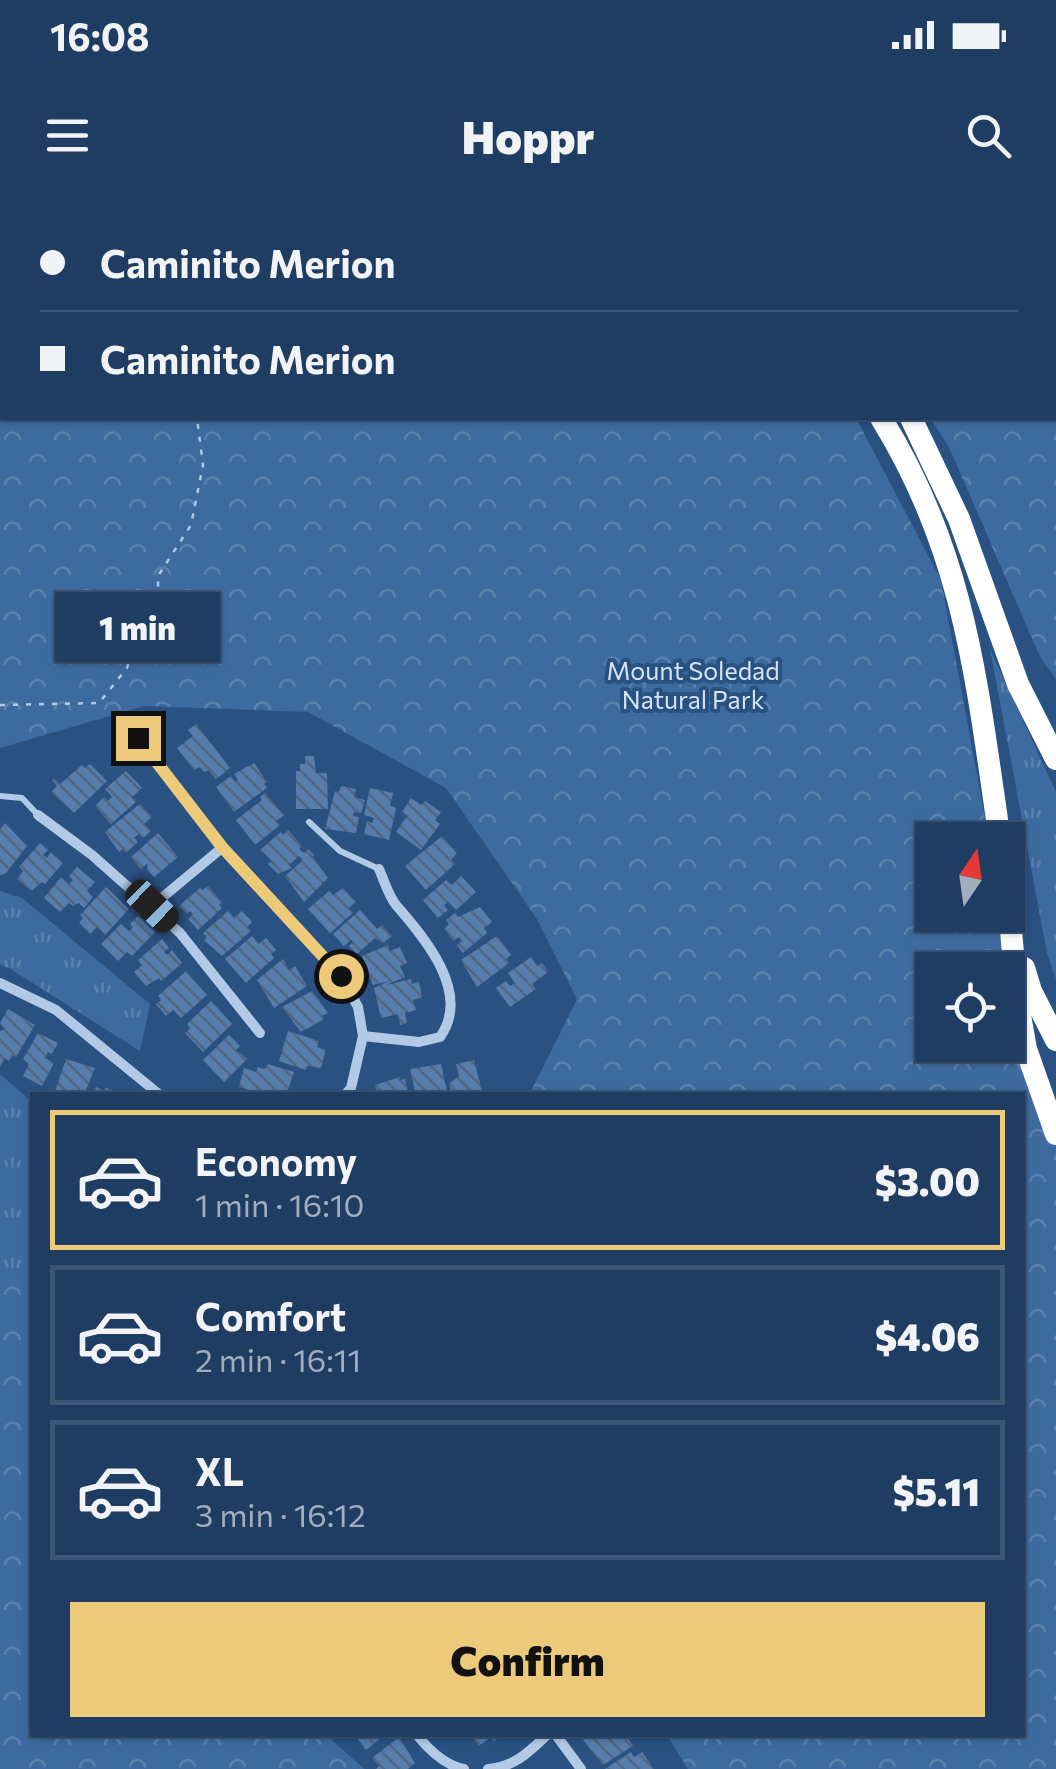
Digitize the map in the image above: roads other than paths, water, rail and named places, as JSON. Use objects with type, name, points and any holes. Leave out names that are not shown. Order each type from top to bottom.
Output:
[{"type":"highway","points":[[881,420],[930,513],[958,588],[972,649],[997,822]]},
{"type":"highway","points":[[912,420],[959,519],[1018,684],[1056,759]]},
{"type":"highway","points":[[1011,932],[1026,1048],[1056,1134]]},
{"type":"highway","points":[[1014,932],[1031,991],[1056,1040]]},
{"type":"street","points":[[138,738],[222,847],[341,976],[358,1008],[363,1036],[348,1092]]},
{"type":"street","points":[[38,815],[152,906],[192,946],[260,1032]]},
{"type":"street","points":[[152,906],[222,847]]},
{"type":"street","points":[[363,1036],[419,1042],[440,1037],[446,1028],[451,996],[436,954],[394,902],[379,869]]},
{"type":"street","points":[[0,983],[56,1010],[156,1092]]},
{"type":"street","points":[[419,1737],[428,1749],[454,1767],[464,1769]]},
{"type":"street","points":[[488,1769],[507,1767],[545,1737]]},
{"type":"street","points":[[557,1737],[581,1769]]},
{"type":"lane","points":[[0,796],[22,798],[38,815]]},
{"type":"lane","points":[[309,822],[340,851],[379,869]]},
{"type":"park label","name":"Mount Soledad Natural Park","points":[[693,684]]}]
